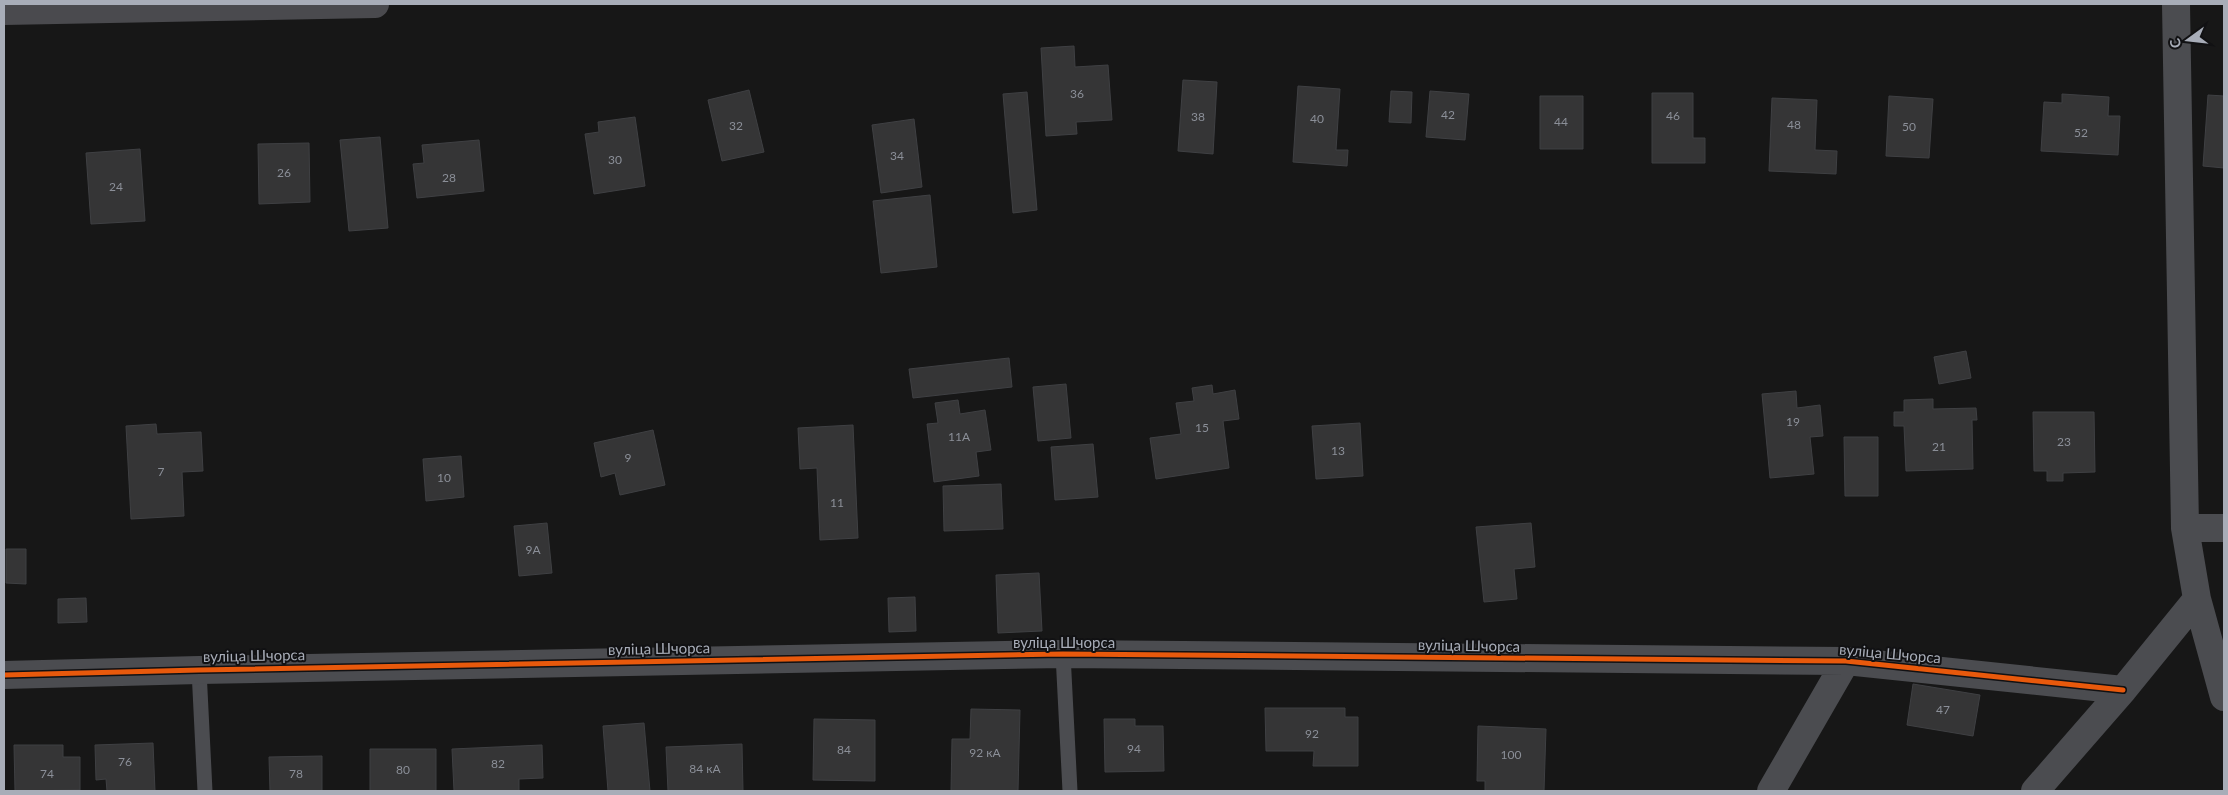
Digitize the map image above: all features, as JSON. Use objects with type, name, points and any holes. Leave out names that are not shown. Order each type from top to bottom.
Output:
[{"type":"main road","points":[[4,11],[375,4]]},
{"type":"street","points":[[2176,4],[2185,528],[2197,599],[2224,697]]},
{"type":"street","points":[[2185,528],[2224,528]]},
{"type":"street","points":[[2035,791],[2123,690],[2197,599]]},
{"type":"street","name":"вуліца Шчорса","points":[[4,675],[1063,654],[1846,661],[2123,690]]},
{"type":"street","points":[[1772,791],[1846,661]]},
{"type":"lane","points":[[1063,654],[1070,791]]},
{"type":"lane","points":[[198,670],[205,791]]},
{"type":"building","points":[[1074,46],[1075,67],[1108,65],[1112,120],[1076,122],[1077,134],[1046,136],[1041,48]]},
{"type":"building","points":[[1183,80],[1217,82],[1213,154],[1178,151]]},
{"type":"building","points":[[1298,86],[1340,89],[1336,150],[1348,150],[1347,166],[1293,162]]},
{"type":"building","points":[[749,90],[764,152],[722,161],[708,100]]},
{"type":"building","points":[[1391,91],[1412,92],[1411,123],[1389,122]]},
{"type":"building","points":[[1430,91],[1469,94],[1465,140],[1426,137]]},
{"type":"building","points":[[1027,92],[1037,210],[1013,213],[1003,94]]},
{"type":"building","points":[[1652,93],[1693,93],[1693,138],[1705,138],[1705,163],[1652,163]]},
{"type":"building","points":[[2062,94],[2109,97],[2108,116],[2120,116],[2118,155],[2041,151],[2044,102],[2062,103]]},
{"type":"building","points":[[2208,95],[2224,96],[2224,168],[2203,166]]},
{"type":"building","points":[[1540,96],[1583,96],[1583,149],[1540,149]]},
{"type":"building","points":[[1889,96],[1933,99],[1929,158],[1886,156]]},
{"type":"building","points":[[1772,98],[1817,100],[1815,150],[1837,151],[1836,174],[1769,171]]},
{"type":"building","points":[[635,117],[645,186],[594,194],[585,134],[599,132],[598,122]]},
{"type":"building","points":[[914,119],[922,187],[881,193],[872,125]]},
{"type":"building","points":[[380,137],[388,228],[349,231],[340,140]]},
{"type":"building","points":[[479,140],[484,191],[417,198],[413,164],[424,163],[422,145]]},
{"type":"building","points":[[309,143],[310,202],[259,204],[258,144]]},
{"type":"building","points":[[140,149],[145,221],[91,224],[86,153]]},
{"type":"building","points":[[930,195],[937,267],[881,273],[873,201]]},
{"type":"building","points":[[1966,351],[1971,378],[1939,384],[1934,357]]},
{"type":"building","points":[[1009,358],[1012,387],[913,398],[909,369]]},
{"type":"building","points":[[1066,384],[1071,438],[1038,441],[1033,387]]},
{"type":"building","points":[[1212,385],[1213,394],[1235,390],[1239,419],[1223,421],[1229,468],[1156,479],[1150,438],[1181,434],[1176,403],[1194,401],[1192,388]]},
{"type":"building","points":[[1796,391],[1797,408],[1820,405],[1823,436],[1810,437],[1814,474],[1770,478],[1762,394]]},
{"type":"building","points":[[1933,399],[1933,409],[1976,408],[1977,420],[1972,420],[1973,469],[1906,471],[1904,426],[1894,426],[1894,412],[1904,412],[1904,400]]},
{"type":"building","points":[[958,400],[960,414],[985,410],[991,450],[976,452],[979,476],[934,482],[927,424],[938,423],[935,403]]},
{"type":"building","points":[[2033,412],[2094,412],[2095,472],[2063,473],[2063,481],[2047,481],[2047,471],[2034,471]]},
{"type":"building","points":[[1360,423],[1363,476],[1316,479],[1312,426]]},
{"type":"building","points":[[156,424],[157,434],[201,432],[203,471],[182,472],[184,516],[131,519],[126,426]]},
{"type":"building","points":[[853,425],[858,538],[820,540],[817,468],[800,469],[798,428]]},
{"type":"building","points":[[653,430],[665,485],[620,495],[615,473],[601,477],[594,443]]},
{"type":"building","points":[[1844,437],[1878,437],[1878,496],[1845,496]]},
{"type":"building","points":[[1093,444],[1098,497],[1055,500],[1051,447]]},
{"type":"building","points":[[461,456],[464,497],[426,501],[423,459]]},
{"type":"building","points":[[1001,484],[1003,529],[944,531],[943,486]]},
{"type":"building","points":[[547,523],[552,573],[519,576],[514,526]]},
{"type":"building","points":[[1531,523],[1535,567],[1514,569],[1517,599],[1484,602],[1476,527]]},
{"type":"building","points":[[6,549],[26,549],[26,584],[6,583]]},
{"type":"building","points":[[1039,573],[1042,631],[998,633],[996,575]]},
{"type":"building","points":[[915,597],[916,631],[889,632],[888,598]]},
{"type":"building","points":[[86,598],[87,622],[58,623],[58,599]]},
{"type":"building","points":[[1913,684],[1980,695],[1973,736],[1907,725]]},
{"type":"building","points":[[1265,708],[1345,708],[1345,717],[1358,717],[1358,766],[1313,766],[1314,751],[1266,751]]},
{"type":"building","points":[[971,709],[1020,710],[1018,791],[951,791],[952,739],[970,739]]},
{"type":"building","points":[[814,719],[875,720],[875,781],[813,780]]},
{"type":"building","points":[[1104,719],[1135,719],[1135,726],[1163,726],[1164,771],[1105,772]]},
{"type":"building","points":[[644,723],[650,791],[608,791],[603,726]]},
{"type":"building","points":[[1478,726],[1546,729],[1544,791],[1485,791],[1485,781],[1477,781]]},
{"type":"building","points":[[153,743],[155,791],[107,791],[106,779],[96,780],[95,745]]},
{"type":"building","points":[[742,744],[743,791],[668,791],[666,747]]},
{"type":"building","points":[[14,745],[63,745],[63,757],[80,757],[80,790],[15,791]]},
{"type":"building","points":[[542,745],[543,778],[519,779],[519,791],[454,791],[452,749]]},
{"type":"building","points":[[370,749],[436,749],[436,791],[370,791]]},
{"type":"building","points":[[322,756],[322,791],[270,791],[269,757]]},
{"type":"cycle path","points":[[4,675],[1063,654],[1846,661],[2123,690]]}]
